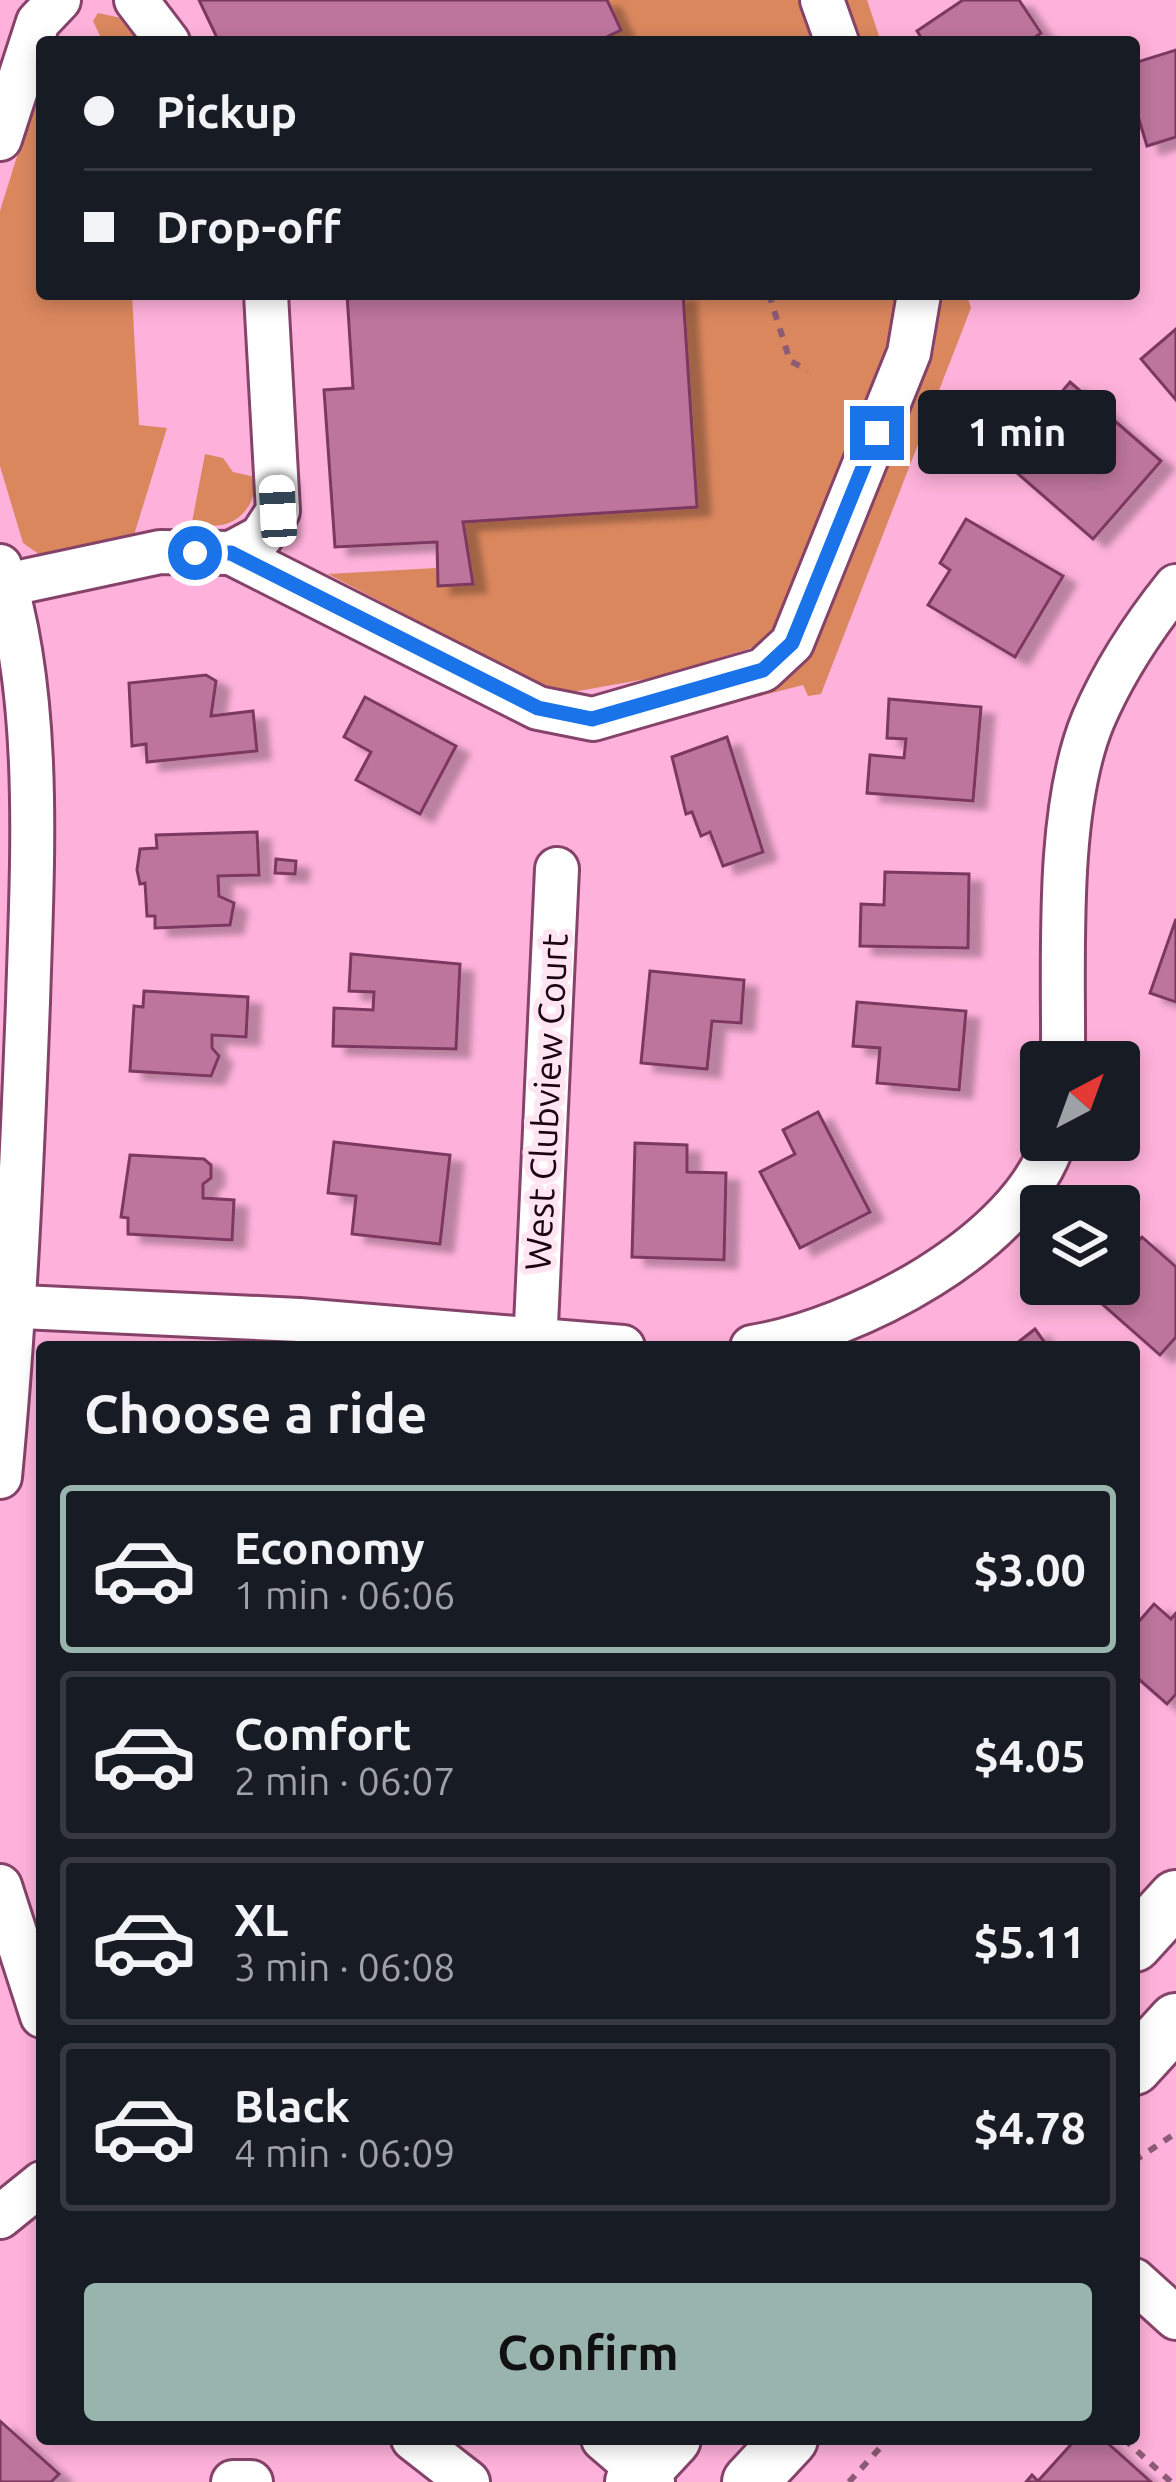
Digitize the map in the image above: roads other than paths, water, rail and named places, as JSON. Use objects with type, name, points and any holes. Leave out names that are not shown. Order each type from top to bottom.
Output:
[{"type":"main road","points":[[1140,1937],[1176,1898]]},
{"type":"main road","points":[[1140,2060],[1176,2021]]},
{"type":"main road","points":[[750,2482],[784,2445]]},
{"type":"street","points":[[0,139],[38,22],[59,0]]},
{"type":"street","points":[[136,0],[163,36]]},
{"type":"street","points":[[822,0],[835,36]]},
{"type":"street","points":[[231,553],[261,537],[278,511],[266,300]]},
{"type":"street","points":[[0,1477],[32,895],[26,707],[3,575],[160,552],[231,553],[538,708],[592,719],[763,670],[792,643],[801,622],[909,353],[918,300]]},
{"type":"street","points":[[1064,1041],[1072,815],[1092,723],[1139,633],[1176,586]]},
{"type":"street","name":"West Clubview Court","points":[[535,1341],[556,868]]},
{"type":"street","points":[[777,1341],[846,1324],[963,1253],[1048,1161]]},
{"type":"street","points":[[8,1306],[520,1341]]},
{"type":"street","points":[[0,1886],[36,1997]]},
{"type":"street","points":[[0,2217],[36,2188]]},
{"type":"street","points":[[1140,2285],[1176,2318]]},
{"type":"street","points":[[421,2445],[469,2482]]},
{"type":"street","points":[[233,2482],[251,2482]]}]
